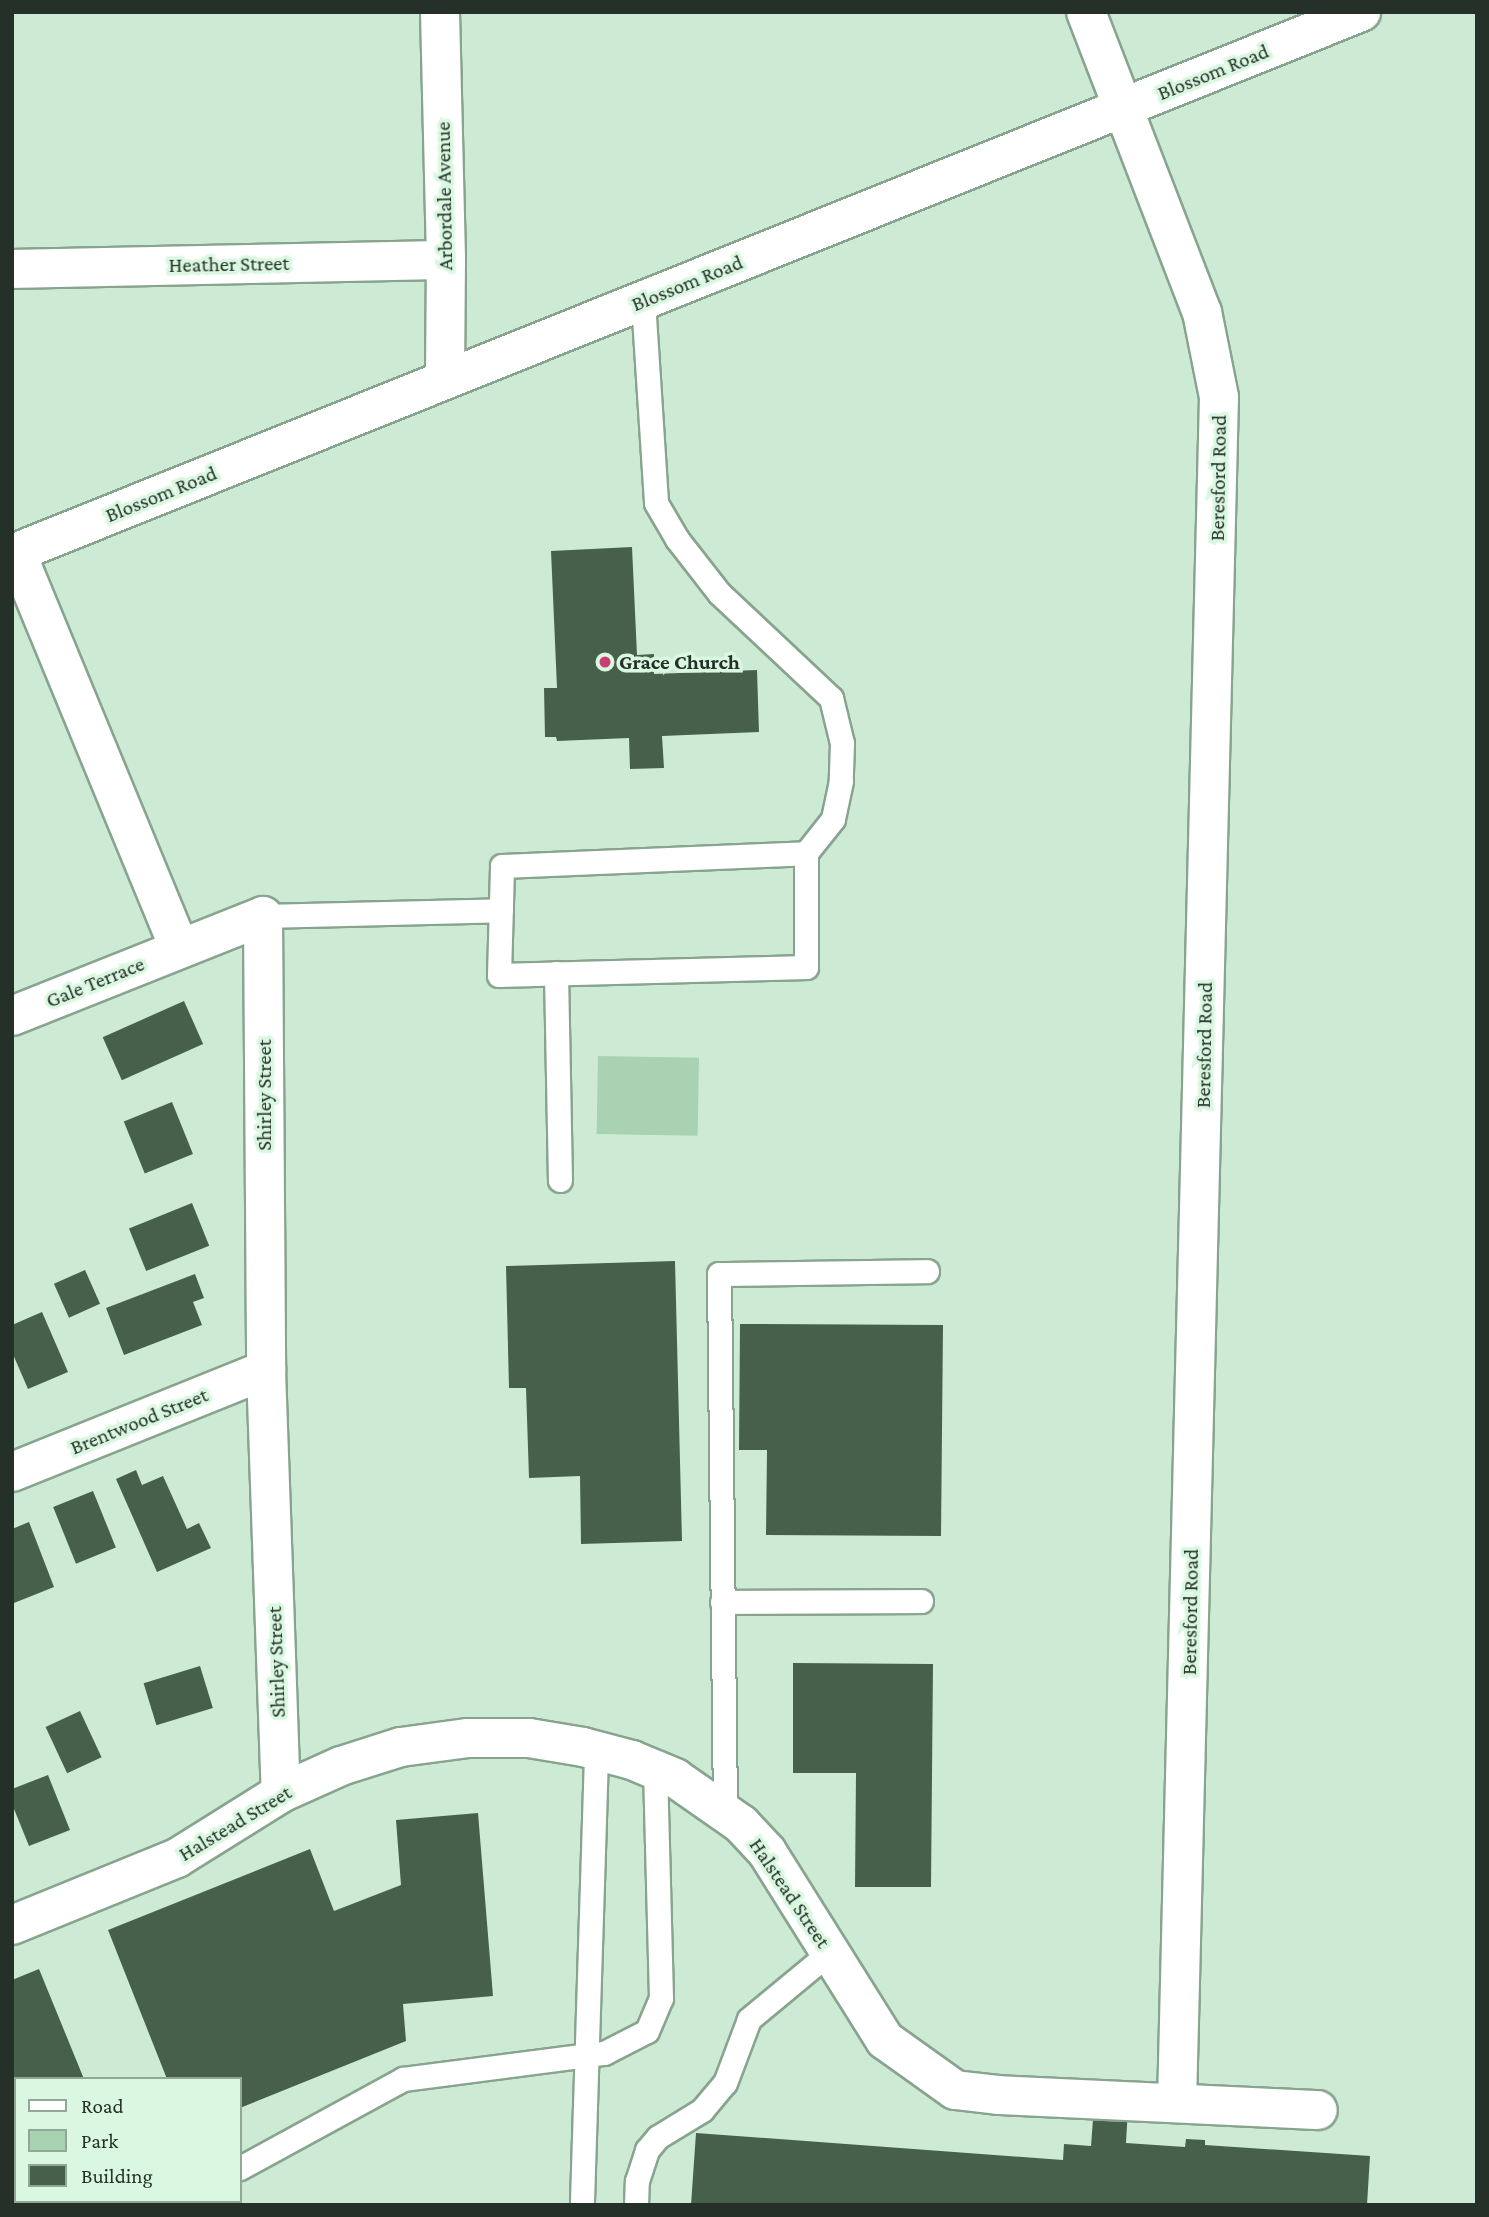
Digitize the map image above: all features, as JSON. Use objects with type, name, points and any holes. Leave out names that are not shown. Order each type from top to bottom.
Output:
[{"type":"street","name":"Arbordale Avenue","points":[[440,12],[446,260],[445,380]]},
{"type":"street","name":"Beresford Road","points":[[1086,12],[1202,312],[1211,342],[1219,397],[1177,2102]]},
{"type":"street","name":"Blossom Road","points":[[14,553],[1361,12]]},
{"type":"street","name":"Heather Street","points":[[12,269],[446,260]]},
{"type":"street","points":[[14,553],[179,948],[263,916]]},
{"type":"street","name":"Shirley Street","points":[[263,916],[266,1370],[281,1793]]},
{"type":"street","name":"Gale Terrace","points":[[12,1016],[179,948]]},
{"type":"street","name":"Brentwood Street","points":[[12,1472],[266,1370]]},
{"type":"street","name":"Halstead Street","points":[[12,1925],[177,1858],[281,1793],[341,1766],[401,1747],[468,1738],[529,1738],[596,1750],[656,1770],[675,1779],[741,1824],[767,1852],[885,2040],[955,2090],[998,2095],[1318,2110]]},
{"type":"lane","points":[[643,301],[656,503],[677,539],[719,593],[831,698],[842,743],[841,781],[833,819],[806,853],[806,967],[499,975],[502,866],[806,853]]},
{"type":"lane","points":[[263,916],[501,910]]},
{"type":"lane","points":[[556,973],[559,1180]]},
{"type":"lane","points":[[725,1811],[719,1274],[927,1271]]},
{"type":"lane","points":[[722,1602],[920,1601]]},
{"type":"lane","points":[[582,2201],[596,1750]]},
{"type":"lane","points":[[242,2167],[403,2079],[604,2053],[647,2031],[661,1998],[656,1770]]},
{"type":"lane","points":[[636,2205],[636,2181],[653,2143],[676,2124],[702,2110],[725,2083],[750,2019],[830,1952]]},
{"type":"green space","points":[[598,1056],[699,1058],[698,1136],[597,1134]]},
{"type":"building","name":"Grace Church","points":[[632,547],[637,655],[654,654],[654,674],[757,670],[759,732],[662,736],[664,768],[630,769],[629,738],[557,741],[556,737],[545,737],[544,688],[557,688],[551,551]]},
{"type":"building","points":[[184,1001],[203,1044],[122,1080],[103,1037]]},
{"type":"building","points":[[172,1102],[193,1154],[145,1173],[124,1121]]},
{"type":"building","points":[[192,1203],[209,1246],[146,1271],[129,1228]]},
{"type":"building","points":[[675,1261],[682,1541],[581,1544],[580,1476],[529,1478],[526,1388],[509,1388],[506,1266]]},
{"type":"building","points":[[85,1270],[100,1304],[69,1318],[54,1284]]},
{"type":"building","points":[[195,1274],[204,1298],[193,1302],[202,1325],[124,1355],[106,1308]]},
{"type":"building","points":[[42,1312],[68,1372],[28,1389],[12,1352],[12,1325]]},
{"type":"building","points":[[740,1324],[943,1325],[941,1536],[766,1535],[767,1450],[739,1450]]},
{"type":"building","points":[[136,1470],[142,1485],[163,1476],[187,1529],[199,1523],[211,1548],[157,1572],[116,1479]]},
{"type":"building","points":[[93,1491],[116,1548],[76,1564],[53,1507]]},
{"type":"building","points":[[29,1522],[54,1587],[14,1603],[12,1529]]},
{"type":"building","points":[[793,1663],[933,1664],[931,1887],[855,1887],[856,1773],[793,1773]]},
{"type":"building","points":[[200,1666],[213,1708],[156,1725],[144,1683]]},
{"type":"building","points":[[80,1711],[102,1757],[67,1773],[46,1727]]},
{"type":"building","points":[[48,1775],[70,1830],[29,1846],[12,1804],[12,1789]]},
{"type":"building","points":[[478,1813],[493,1996],[403,2004],[406,2041],[242,2107],[242,2077],[166,2077],[108,1930],[310,1849],[334,1911],[401,1885],[396,1820]]},
{"type":"building","points":[[39,1969],[83,2077],[14,2077],[12,2199],[12,1980]]},
{"type":"building","points":[[1094,2106],[1128,2108],[1126,2143],[1185,2147],[1186,2139],[1205,2140],[1205,2145],[1370,2156],[1367,2205],[691,2205],[696,2133],[1063,2160],[1064,2144],[1091,2146]]},
{"type":"place","name":"Grace Church","points":[[605,662]]}]
